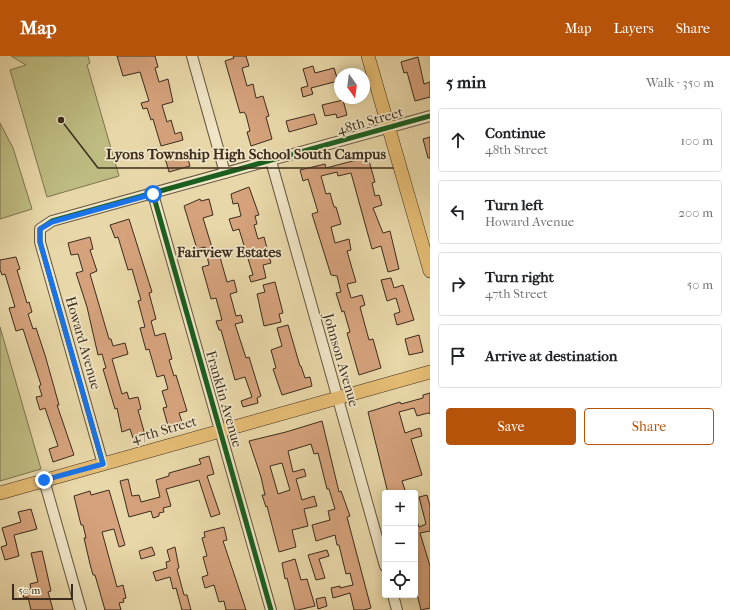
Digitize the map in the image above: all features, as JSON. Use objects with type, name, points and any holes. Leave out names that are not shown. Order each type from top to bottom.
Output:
[{"type":"main road","points":[[368,56],[430,271]]},
{"type":"main road","name":"47th Street","points":[[0,493],[430,372]]},
{"type":"street","points":[[192,56],[225,173]]},
{"type":"street","name":"48th Street","points":[[40,229],[52,222],[430,116]]},
{"type":"street","name":"Johnson Avenue","points":[[271,161],[384,562]]},
{"type":"street","name":"Franklin Avenue","points":[[153,194],[271,610]]},
{"type":"street","name":"Howard Avenue","points":[[40,229],[40,242],[103,464]]},
{"type":"street","points":[[44,480],[81,610]]},
{"type":"street","points":[[394,598],[397,610]]},
{"type":"shaded area","points":[[11,56],[88,56],[90,63],[87,65],[119,176],[47,197],[10,70],[26,65]]},
{"type":"shaded area","points":[[0,123],[13,148],[32,209],[0,219]]},
{"type":"shaded area","points":[[0,327],[41,469],[0,481]]},
{"type":"building","points":[[117,56],[155,56],[158,67],[155,68],[159,82],[168,79],[173,102],[162,105],[167,122],[171,120],[175,134],[181,132],[183,140],[161,146],[153,119],[151,120],[147,108],[143,109],[141,103],[149,101],[140,72],[123,76]]},
{"type":"building","points":[[233,56],[246,56],[249,66],[242,68],[247,86],[253,84],[256,98],[263,96],[269,116],[266,117],[272,139],[251,146],[247,132],[250,131],[246,115],[244,112],[240,113],[225,61],[234,58]]},
{"type":"building","points":[[418,57],[424,84],[430,82],[430,97],[415,101],[407,72],[404,73],[401,62]]},
{"type":"building","points":[[313,66],[315,73],[334,68],[334,82],[311,88],[313,94],[303,97],[301,88],[308,86],[303,69]]},
{"type":"building","points":[[334,102],[334,104],[344,104],[347,115],[337,118],[336,114],[325,116],[322,105]]},
{"type":"building","points":[[314,114],[317,124],[289,132],[286,121]]},
{"type":"building","points":[[430,137],[430,158],[428,158],[423,139]]},
{"type":"building","points":[[186,152],[190,166],[169,172],[165,158]]},
{"type":"building","points":[[368,157],[375,182],[372,183],[375,196],[379,195],[382,205],[373,208],[383,233],[390,231],[399,269],[388,272],[381,246],[372,249],[351,173],[338,176],[337,172],[321,176],[326,194],[330,193],[341,224],[331,227],[335,243],[349,239],[351,250],[347,251],[356,282],[347,284],[351,298],[362,295],[365,305],[360,307],[369,340],[373,339],[381,368],[359,375],[347,333],[350,332],[344,311],[342,312],[336,293],[341,292],[337,276],[331,275],[312,214],[318,212],[308,179],[303,181],[300,170],[325,164],[326,168]]},
{"type":"building","points":[[249,187],[259,215],[255,216],[257,224],[254,225],[258,239],[264,237],[271,263],[263,265],[266,278],[251,282],[249,276],[253,275],[239,229],[233,231],[229,219],[241,216],[238,203],[233,204],[231,194]]},
{"type":"building","points":[[200,199],[201,201],[209,199],[213,215],[203,218],[213,251],[218,250],[227,282],[234,280],[237,292],[230,294],[236,316],[241,315],[243,322],[235,324],[246,358],[249,357],[261,396],[257,398],[258,403],[243,407],[241,401],[252,397],[245,377],[235,380],[221,330],[219,330],[216,321],[222,320],[216,298],[211,299],[202,267],[209,265],[205,247],[197,249],[184,206]]},
{"type":"building","points":[[129,219],[152,292],[149,293],[156,319],[151,321],[155,336],[165,333],[172,359],[169,360],[174,376],[176,375],[187,411],[179,413],[182,422],[168,426],[163,408],[167,407],[162,391],[168,389],[164,375],[157,377],[149,349],[146,350],[140,328],[145,327],[138,301],[141,300],[132,269],[128,270],[118,237],[115,238],[110,225]]},
{"type":"building","points":[[90,237],[93,249],[90,250],[97,271],[90,274],[109,339],[111,339],[113,346],[125,343],[128,354],[112,359],[122,394],[127,392],[129,399],[138,397],[141,409],[138,410],[145,435],[133,438],[130,429],[122,432],[117,408],[115,409],[103,369],[106,368],[102,354],[98,355],[87,307],[76,273],[83,271],[78,254],[71,255],[68,243]]},
{"type":"building","points":[[16,257],[20,269],[17,270],[27,303],[29,302],[32,312],[28,314],[33,329],[36,328],[45,355],[59,405],[57,405],[74,455],[53,462],[49,449],[58,446],[45,408],[40,410],[36,397],[42,396],[39,386],[41,385],[23,329],[16,331],[9,308],[15,307],[5,274],[2,275],[0,270],[0,260]]},
{"type":"building","points":[[391,278],[394,288],[403,285],[414,320],[397,325],[394,314],[400,312],[396,298],[387,301],[381,280]]},
{"type":"building","points":[[275,282],[283,313],[279,314],[281,322],[264,326],[257,294],[265,292],[263,285]]},
{"type":"building","points":[[288,325],[300,366],[305,378],[310,377],[312,386],[282,395],[273,369],[276,368],[271,350],[282,346],[277,328]]},
{"type":"building","points":[[419,335],[423,352],[409,355],[405,339]]},
{"type":"building","points":[[430,393],[430,414],[428,413],[417,416],[414,408],[399,412],[405,433],[420,428],[422,436],[411,439],[422,475],[402,481],[405,490],[387,490],[368,412],[400,402],[401,404],[423,398],[423,395]]},
{"type":"building","points":[[322,421],[339,492],[341,491],[350,516],[347,517],[371,608],[354,610],[350,593],[333,598],[331,588],[340,586],[340,588],[353,585],[350,573],[346,574],[335,535],[316,541],[312,525],[330,520],[328,511],[335,509],[329,489],[327,489],[318,453],[314,454],[311,444],[288,451],[293,472],[304,469],[306,476],[296,479],[302,500],[314,496],[317,506],[304,509],[308,526],[292,530],[296,547],[279,552],[267,506],[266,507],[262,495],[265,495],[261,477],[249,441]],"holes":[[[282,463],[290,490],[278,494],[270,466]]]},
{"type":"building","points":[[209,456],[214,474],[207,476],[220,514],[211,517],[199,480],[166,489],[171,506],[163,508],[164,512],[159,513],[159,516],[153,518],[151,511],[129,517],[120,481],[128,479],[132,496],[139,495],[141,502],[160,497],[156,480],[169,476],[169,473],[201,464],[199,459]]},
{"type":"building","points":[[109,490],[125,545],[119,547],[114,529],[102,532],[117,587],[123,585],[126,598],[123,599],[124,602],[119,603],[121,610],[105,610],[95,575],[93,575],[90,564],[84,538],[86,538],[83,525],[81,525],[74,496],[90,491],[91,495]]},
{"type":"building","points":[[427,495],[430,506],[430,531],[420,533],[430,566],[430,608],[421,610],[418,598],[418,524],[419,527],[426,524],[419,497]]},
{"type":"building","points":[[31,509],[37,529],[14,535],[19,556],[5,560],[1,547],[7,545],[2,528],[21,522],[18,512]]},
{"type":"building","points":[[224,527],[227,540],[223,541],[246,610],[226,610],[224,601],[219,602],[214,585],[205,588],[202,577],[208,575],[203,557],[207,556],[202,538],[205,537],[204,532]]},
{"type":"building","points":[[152,547],[155,555],[141,559],[139,551]]},
{"type":"building","points":[[175,547],[179,568],[177,569],[184,595],[187,595],[191,610],[182,610],[176,588],[173,589],[170,577],[156,581],[153,572],[167,568],[166,562],[170,561],[167,550]]},
{"type":"building","points":[[327,550],[329,556],[319,559],[325,578],[316,580],[308,555]]},
{"type":"building","points":[[42,551],[51,591],[48,592],[53,610],[31,610],[28,597],[24,598],[22,592],[31,589],[30,584],[38,582],[31,553]]},
{"type":"building","points":[[295,559],[301,580],[307,579],[315,606],[298,610],[295,610],[287,578],[285,579],[282,563]]},
{"type":"building","points":[[325,597],[327,606],[318,609],[316,599]]},
{"type":"cycle path","points":[[103,464],[40,242],[40,229],[52,221],[430,116]]},
{"type":"cycle path","points":[[153,194],[271,610]]},
{"type":"place","name":"Lyons Township High School South Campus","points":[[61,120]]},
{"type":"district","name":"Fairview Estates","points":[[229,252]]},
{"type":"route","points":[[44,480],[103,464],[40,242],[40,229],[44,225],[52,222],[153,194]]}]
